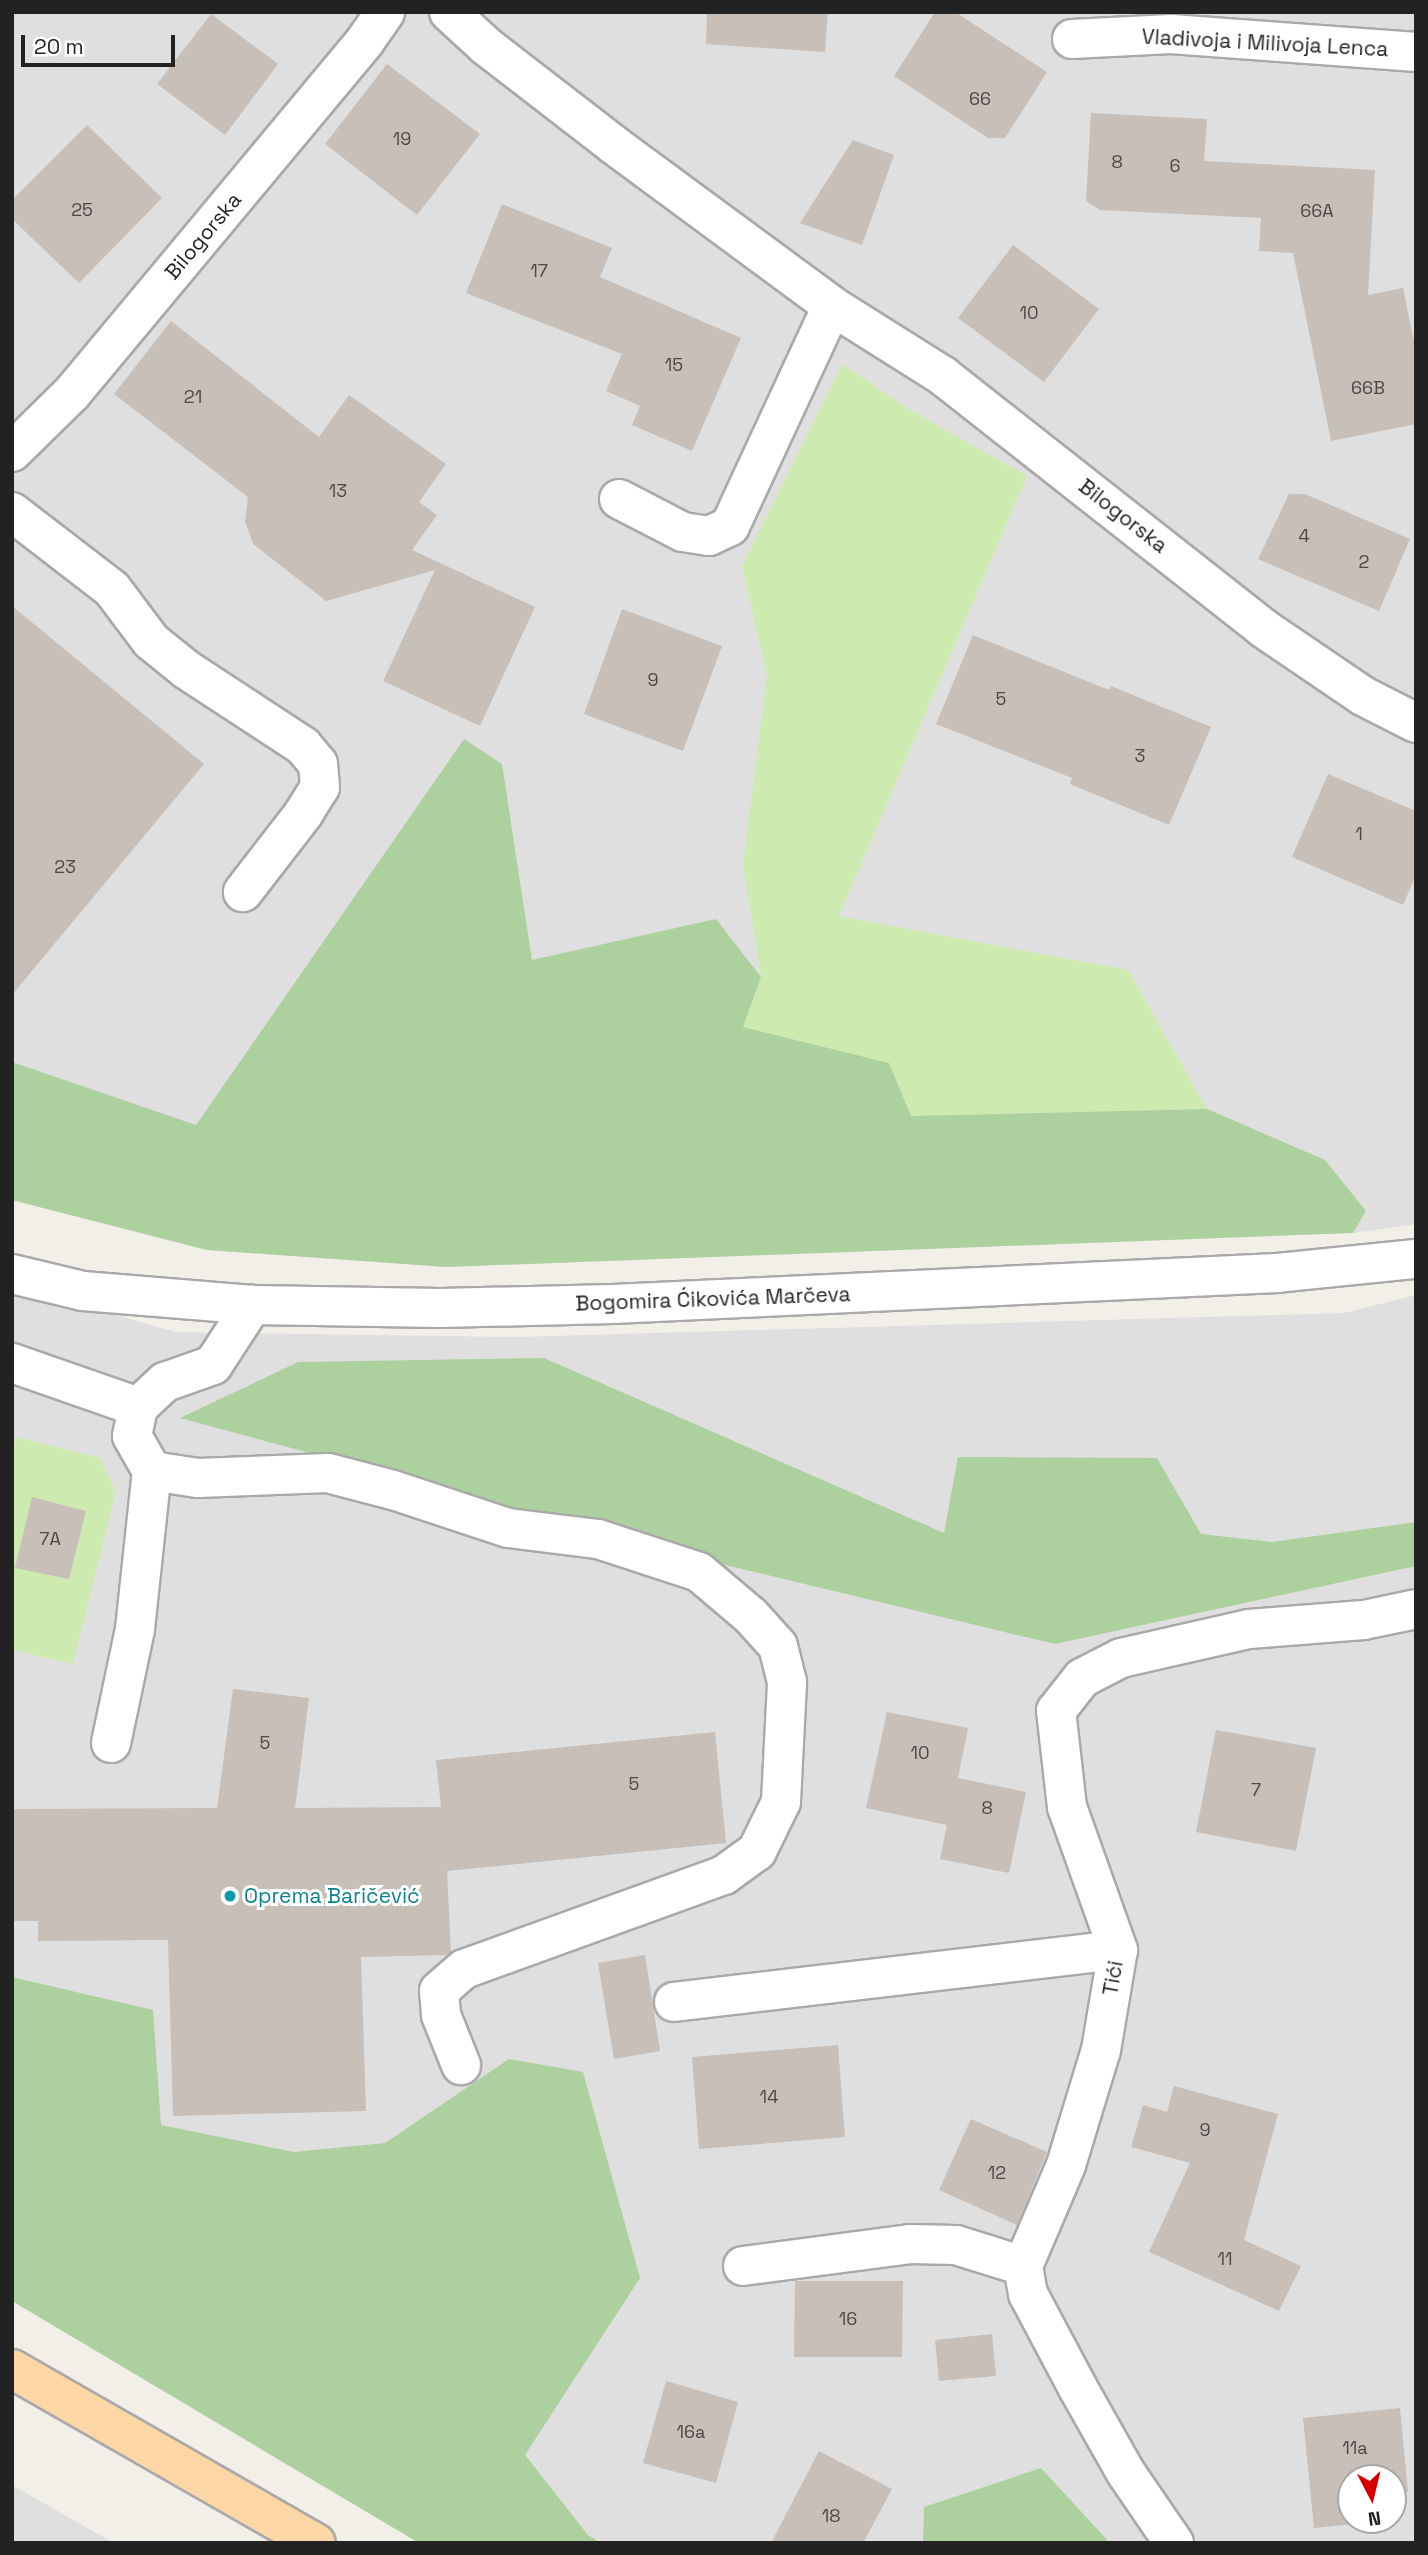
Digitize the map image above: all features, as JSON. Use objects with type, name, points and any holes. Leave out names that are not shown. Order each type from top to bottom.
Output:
[{"type":"main road","points":[[12,2369],[316,2543]]},
{"type":"street","name":"Bilogorska","points":[[14,447],[72,393],[365,41],[384,12]]},
{"type":"street","name":"Bilogorska","points":[[449,12],[486,46],[614,145],[832,306],[943,376],[1263,628],[1363,696],[1416,723]]},
{"type":"street","name":"Vladivoja i Milivoja Lenca","points":[[1072,39],[1171,34],[1416,52]]},
{"type":"street","points":[[619,499],[683,532],[709,536],[730,526],[832,306]]},
{"type":"street","points":[[12,512],[112,589],[151,641],[187,670],[303,746],[318,764],[320,787],[304,813],[243,892]]},
{"type":"street","name":"Bogomira Ćikovića Marčeva","points":[[12,1274],[83,1291],[252,1305],[440,1308],[627,1304],[1277,1273],[1416,1259]]},
{"type":"street","points":[[111,1743],[135,1629],[152,1471],[132,1436],[138,1407],[165,1382],[213,1365],[252,1305]]},
{"type":"street","points":[[12,1363],[138,1407]]},
{"type":"street","points":[[152,1471],[198,1478],[328,1473],[393,1490],[508,1528],[598,1539],[699,1572],[751,1616],[778,1646],[787,1683],[781,1802],[757,1851],[724,1875],[464,1969],[439,1991],[441,2015],[461,2064]]},
{"type":"street","name":"Tići","points":[[1023,2266],[1066,2165],[1101,2050],[1118,1950],[1067,1807],[1056,1711],[1082,1678],[1121,1658],[1248,1629],[1364,1620],[1416,1609]]},
{"type":"street","points":[[674,2002],[1118,1950]]},
{"type":"street","points":[[743,2266],[844,2250],[910,2244],[956,2245],[1023,2266],[1028,2294],[1078,2388],[1125,2473],[1174,2543]]},
{"type":"shaded area","points":[[12,12],[1416,12],[1416,1224],[1353,1233],[446,1267],[207,1250],[12,1200]]},
{"type":"shaded area","points":[[12,1286],[176,1332],[518,1337],[1344,1313],[1416,1295],[1416,2543],[419,2543],[12,2301]]},
{"type":"shaded area","points":[[12,2485],[114,2543],[12,2543]]},
{"type":"green space","points":[[842,364],[907,408],[1027,476],[839,916],[1128,970],[1207,1109],[911,1116],[889,1063],[743,1027],[761,977],[743,864],[767,676],[742,566]]},
{"type":"green space","points":[[464,739],[502,764],[532,960],[716,919],[761,977],[743,1027],[889,1063],[911,1116],[1207,1109],[1325,1160],[1366,1211],[1353,1233],[446,1267],[207,1250],[12,1200],[12,1062],[196,1125]]},
{"type":"green space","points":[[544,1358],[944,1533],[958,1457],[1157,1458],[1201,1534],[1272,1542],[1416,1522],[1416,1566],[1055,1644],[721,1564],[180,1418],[298,1362]]},
{"type":"green space","points":[[16,1437],[100,1458],[116,1492],[73,1664],[12,1650],[12,1451]]},
{"type":"green space","points":[[12,1977],[153,2010],[161,2125],[294,2152],[385,2143],[509,2059],[583,2072],[640,2278],[525,2455],[588,2535],[601,2543],[419,2543],[12,2301]]},
{"type":"green space","points":[[1041,2468],[1110,2543],[923,2543],[924,2507]]},
{"type":"building","points":[[707,12],[828,12],[825,52],[706,44]]},
{"type":"building","points":[[935,12],[955,12],[1047,72],[1005,138],[988,138],[894,76]]},
{"type":"building","points":[[211,14],[278,64],[225,135],[157,84]]},
{"type":"building","points":[[387,64],[480,134],[417,215],[325,144]]},
{"type":"building","points":[[1091,113],[1207,119],[1204,161],[1375,170],[1368,295],[1403,288],[1416,351],[1416,424],[1331,441],[1293,253],[1259,251],[1261,218],[1100,210],[1086,201]]},
{"type":"building","points":[[87,125],[162,198],[79,283],[12,219],[12,200]]},
{"type":"building","points":[[853,140],[894,155],[862,245],[800,223]]},
{"type":"building","points":[[502,204],[612,248],[600,277],[741,338],[692,451],[632,425],[640,406],[606,391],[622,354],[466,293]]},
{"type":"building","points":[[1013,245],[1099,309],[1044,382],[958,318]]},
{"type":"building","points":[[171,321],[319,437],[349,395],[446,464],[419,502],[437,515],[412,550],[535,607],[480,726],[383,681],[435,570],[326,601],[253,544],[245,521],[248,497],[114,394]]},
{"type":"building","points":[[1289,494],[1305,494],[1410,539],[1379,611],[1258,559]]},
{"type":"building","points":[[12,606],[204,764],[12,995]]},
{"type":"building","points":[[622,609],[722,646],[683,751],[584,714]]},
{"type":"building","points":[[973,635],[1109,690],[1111,686],[1211,727],[1169,825],[1070,784],[1072,778],[936,724]]},
{"type":"building","points":[[1328,774],[1416,811],[1416,875],[1403,905],[1292,857]]},
{"type":"building","points":[[32,1497],[86,1511],[69,1579],[15,1568]]},
{"type":"building","points":[[233,1689],[309,1698],[295,1808],[441,1807],[436,1760],[715,1732],[726,1843],[447,1871],[451,1952],[447,1955],[361,1957],[366,2111],[173,2116],[168,1940],[38,1941],[38,1921],[12,1921],[12,1809],[217,1808]]},
{"type":"building","points":[[887,1712],[968,1728],[958,1778],[1026,1792],[1009,1873],[940,1859],[947,1825],[866,1808]]},
{"type":"building","points":[[1216,1730],[1316,1748],[1296,1851],[1196,1832]]},
{"type":"building","points":[[645,1955],[660,2051],[614,2059],[598,1963]]},
{"type":"building","points":[[838,2045],[845,2137],[699,2149],[692,2057]]},
{"type":"building","points":[[1174,2086],[1278,2114],[1244,2240],[1301,2266],[1279,2311],[1149,2252],[1190,2163],[1131,2147],[1143,2105],[1167,2112]]},
{"type":"building","points":[[971,2119],[1047,2152],[1017,2225],[939,2190]]},
{"type":"building","points":[[795,2281],[903,2281],[902,2357],[794,2357]]},
{"type":"building","points":[[992,2334],[996,2376],[939,2381],[935,2340]]},
{"type":"building","points":[[666,2381],[738,2402],[716,2483],[643,2463]]},
{"type":"building","points":[[1400,2408],[1405,2464],[1337,2464],[1337,2526],[1314,2528],[1303,2418]]},
{"type":"building","points":[[819,2451],[892,2489],[863,2543],[771,2543]]},
{"type":"place","name":"Oprema Baričević","points":[[230,1896]]}]
